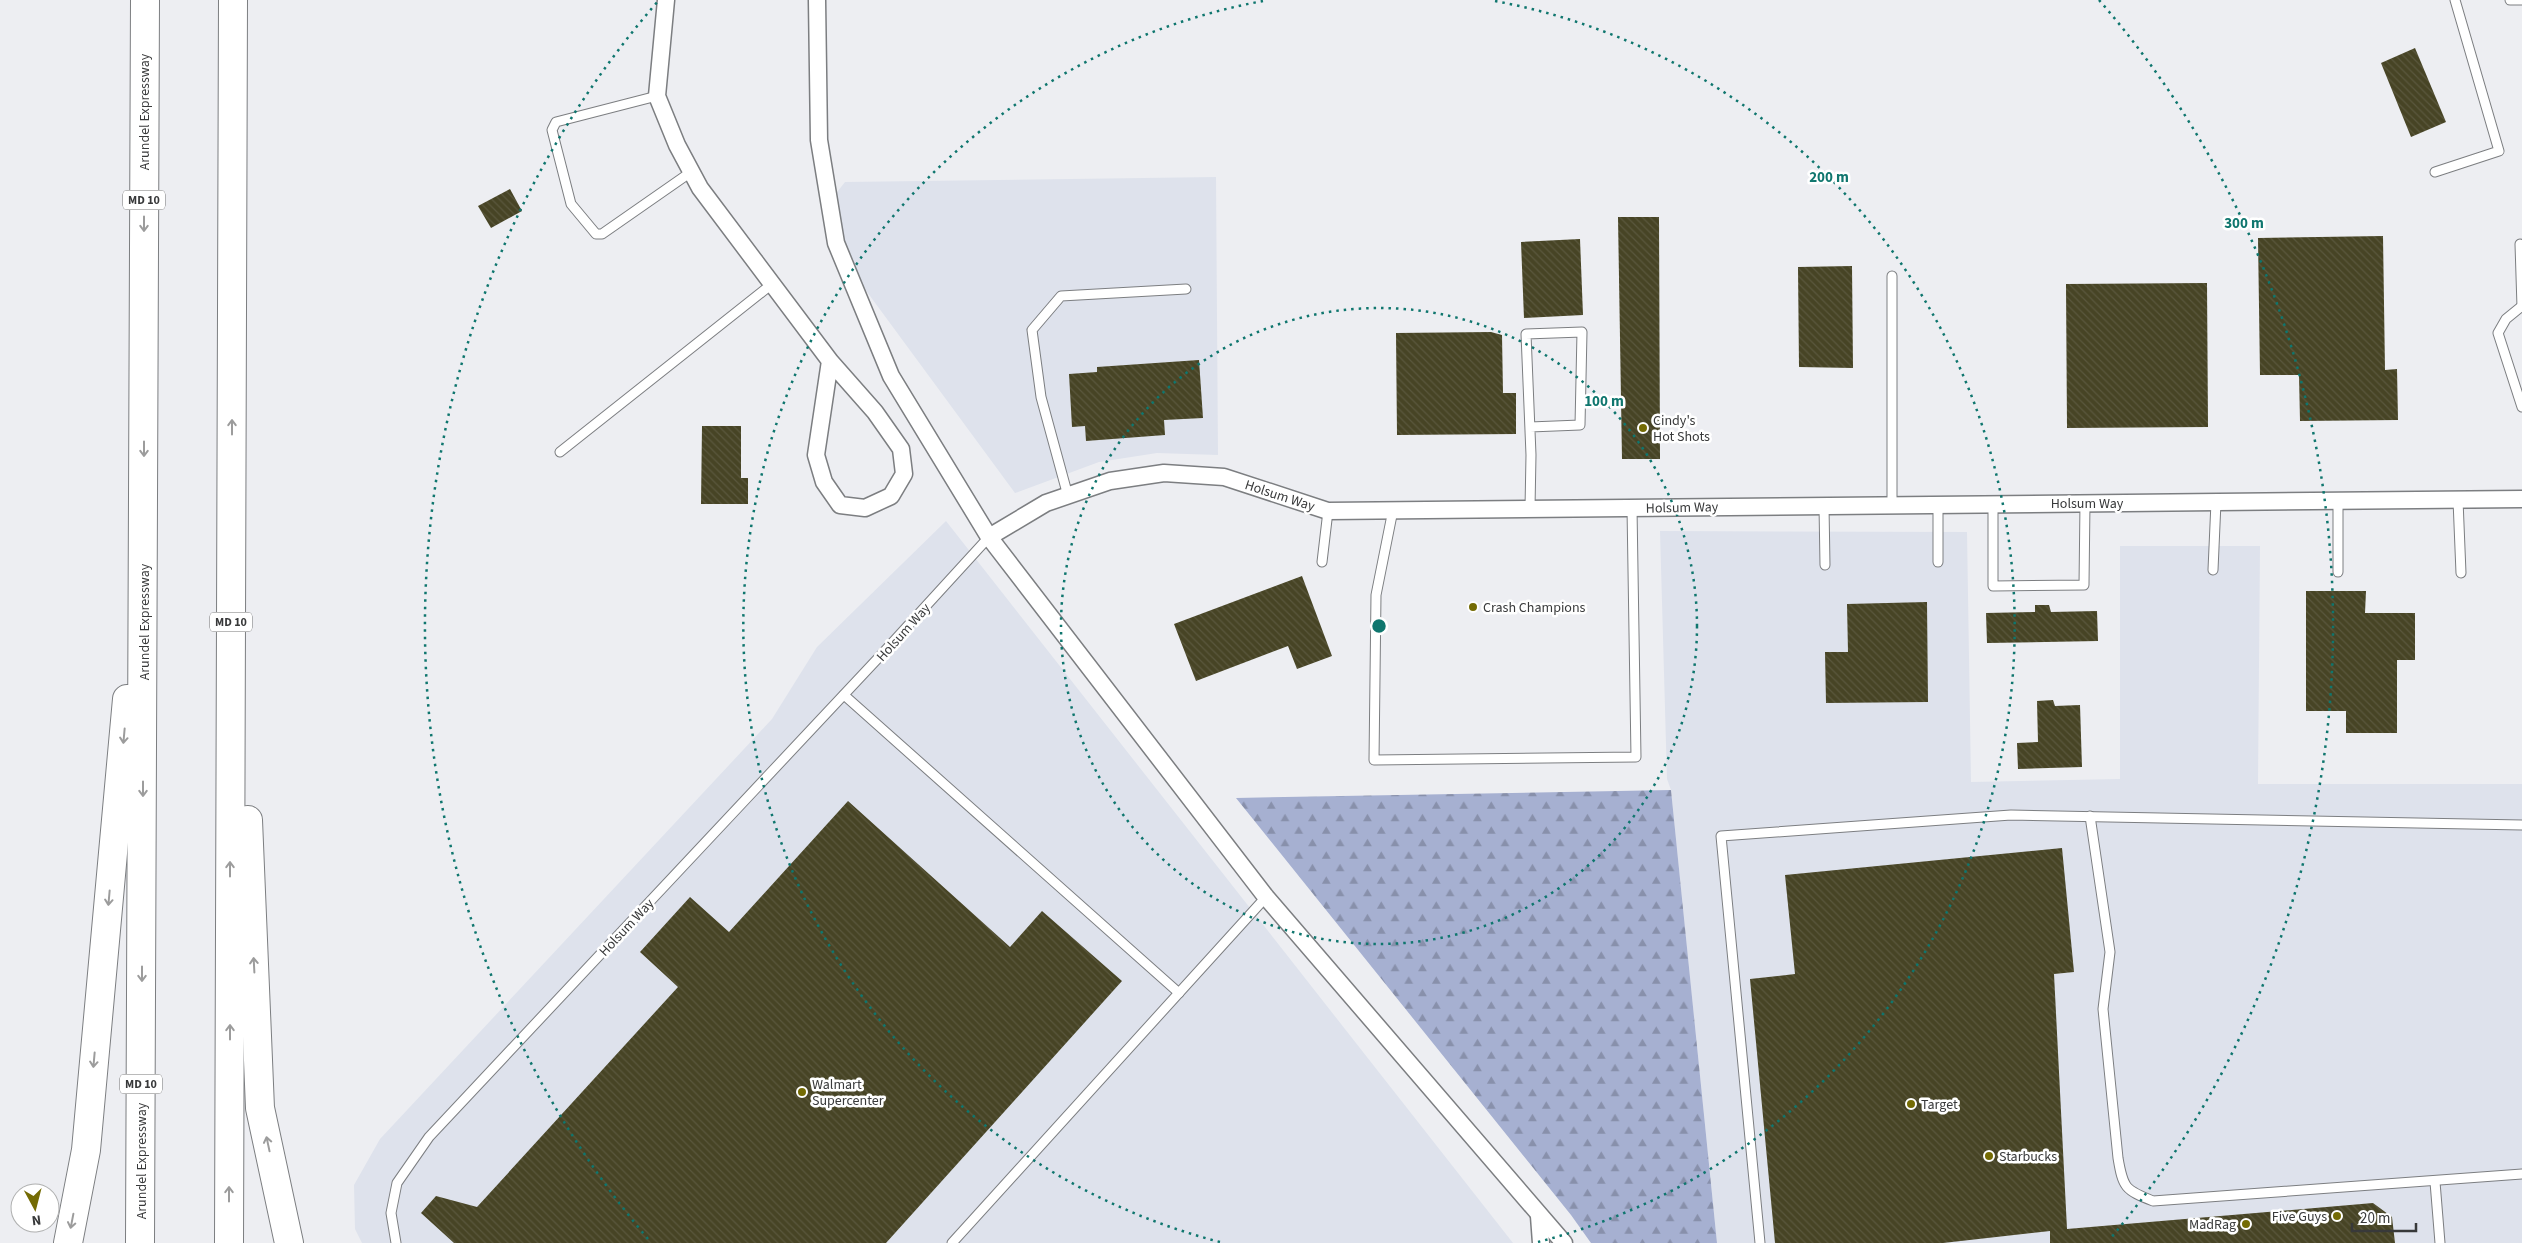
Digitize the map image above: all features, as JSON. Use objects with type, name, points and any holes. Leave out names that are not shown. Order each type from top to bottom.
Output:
[{"type":"highway","name":"Arundel Expressway","points":[[140,1243],[144,513],[144,0]]},
{"type":"highway","name":"MD 10","points":[[229,1243],[233,0]]},
{"type":"highway","points":[[232,454],[260,1108],[289,1243]]},
{"type":"highway","points":[[68,1243],[86,1150],[144,513]]},
{"type":"street","points":[[666,0],[657,96],[677,145],[691,172],[700,188],[830,361],[875,412],[901,449],[904,474],[891,496],[865,508],[840,505],[824,482],[816,455],[830,361]]},
{"type":"street","points":[[816,0],[819,140],[836,243],[891,376],[989,537],[1266,897],[1539,1216],[1558,1233],[1564,1243]]},
{"type":"street","name":"Holsum Way","points":[[989,537],[1046,504],[1110,481],[1164,473],[1224,477],[1328,510],[2522,499]]},
{"type":"street","points":[[1539,1216],[1542,1243]]},
{"type":"lane","points":[[2435,172],[2499,152],[2455,0]]},
{"type":"lane","points":[[2510,0],[2522,0]]},
{"type":"lane","points":[[657,96],[556,122],[552,130],[571,204],[596,234],[602,234],[691,172]]},
{"type":"lane","points":[[2520,244],[2522,306],[2506,318],[2498,333],[2522,407]]},
{"type":"lane","points":[[1892,276],[1892,506]]},
{"type":"lane","points":[[560,452],[772,284]]},
{"type":"lane","points":[[1068,496],[1041,397],[1032,330],[1061,296],[1186,289]]},
{"type":"lane","points":[[1530,427],[1580,426],[1582,332],[1526,334],[1530,427],[1530,508]]},
{"type":"lane","points":[[2458,500],[2461,573]]},
{"type":"lane","points":[[2338,501],[2338,572]]},
{"type":"lane","points":[[2213,570],[2216,502]]},
{"type":"lane","points":[[1993,504],[1993,586],[2002,586],[2084,585],[2085,503]]},
{"type":"lane","points":[[1938,505],[1938,562]]},
{"type":"lane","points":[[1824,506],[1826,565]]},
{"type":"lane","points":[[1393,510],[1376,595],[1374,760],[1636,757],[1632,508]]},
{"type":"lane","points":[[1322,562],[1328,510]]},
{"type":"lane","name":"Holsum Way","points":[[396,1243],[392,1213],[397,1183],[429,1137],[844,695],[989,537]]},
{"type":"lane","points":[[844,695],[1179,993]]},
{"type":"lane","points":[[1760,1243],[1721,836],[2011,815],[2522,825]]},
{"type":"lane","points":[[2090,816],[2110,952],[2103,1009],[2122,1182],[2134,1194],[2153,1201],[2435,1182],[2522,1174]]},
{"type":"lane","points":[[952,1243],[1266,897]]},
{"type":"lane","points":[[2435,1182],[2440,1243]]},
{"type":"shaded area","points":[[1216,177],[1218,455],[1157,453],[1099,462],[1015,493],[834,247],[826,206],[845,182]]},
{"type":"shaded area","points":[[946,521],[1513,1243],[362,1243],[355,1229],[354,1185],[380,1139],[772,719],[817,647]]},
{"type":"shaded area","points":[[1660,531],[1967,532],[1971,782],[2120,779],[2120,546],[2260,546],[2258,784],[2522,784],[2522,1243],[1717,1243],[1671,790],[1667,779]]},
{"type":"green space","points":[[1671,790],[1717,1243],[1591,1243],[1571,1215],[1236,798]]},
{"type":"building","points":[[2415,48],[2446,122],[2411,137],[2381,63]]},
{"type":"building","points":[[510,189],[522,211],[491,228],[478,206]]},
{"type":"building","points":[[1618,217],[1659,217],[1660,459],[1622,459]]},
{"type":"building","points":[[2383,236],[2385,370],[2397,369],[2398,420],[2300,421],[2299,375],[2260,375],[2258,238]]},
{"type":"building","points":[[1580,239],[1583,315],[1524,318],[1521,242]]},
{"type":"building","points":[[1852,266],[1853,368],[1799,367],[1798,267]]},
{"type":"building","points":[[2207,283],[2208,427],[2067,428],[2066,284]]},
{"type":"building","points":[[1491,332],[1502,335],[1503,393],[1516,393],[1516,434],[1397,435],[1396,333]]},
{"type":"building","points":[[1199,360],[1203,418],[1164,420],[1165,435],[1086,441],[1085,426],[1072,427],[1069,374],[1097,372],[1097,367]]},
{"type":"building","points":[[702,426],[741,426],[741,478],[748,478],[748,504],[701,504]]},
{"type":"building","points":[[1302,576],[1332,656],[1297,669],[1288,646],[1196,681],[1174,624]]},
{"type":"building","points":[[2306,591],[2366,591],[2365,613],[2415,613],[2415,660],[2397,660],[2397,733],[2346,733],[2346,711],[2306,711]]},
{"type":"building","points":[[1927,602],[1928,702],[1826,703],[1825,652],[1848,652],[1847,604]]},
{"type":"building","points":[[2035,605],[2049,605],[2051,612],[2097,611],[2098,641],[1987,643],[1986,613],[2035,612]]},
{"type":"building","points":[[2053,700],[2055,706],[2080,705],[2082,767],[2018,769],[2017,743],[2038,742],[2037,701]]},
{"type":"building","name":"Walmart Supercenter","points":[[848,801],[1010,947],[1042,911],[1122,981],[886,1243],[454,1243],[421,1213],[436,1196],[477,1207],[678,987],[640,952],[690,897],[729,932]]},
{"type":"building","name":"Target","points":[[2062,848],[2074,972],[2054,974],[2067,1229],[2373,1203],[2392,1217],[2395,1243],[2050,1243],[2050,1231],[1943,1243],[1775,1243],[1750,979],[1795,974],[1785,875]]},
{"type":"place","name":"Cindy's Hot Shots","points":[[1643,428]]},
{"type":"place","name":"Crash Champions","points":[[1473,607]]},
{"type":"place","name":"Walmart Supercenter","points":[[802,1092]]},
{"type":"place","name":"Target","points":[[1911,1104]]},
{"type":"place","name":"Starbucks","points":[[1989,1156]]},
{"type":"place","name":"Five Guys","points":[[2337,1216]]},
{"type":"place","name":"MadRag","points":[[2246,1224]]}]
